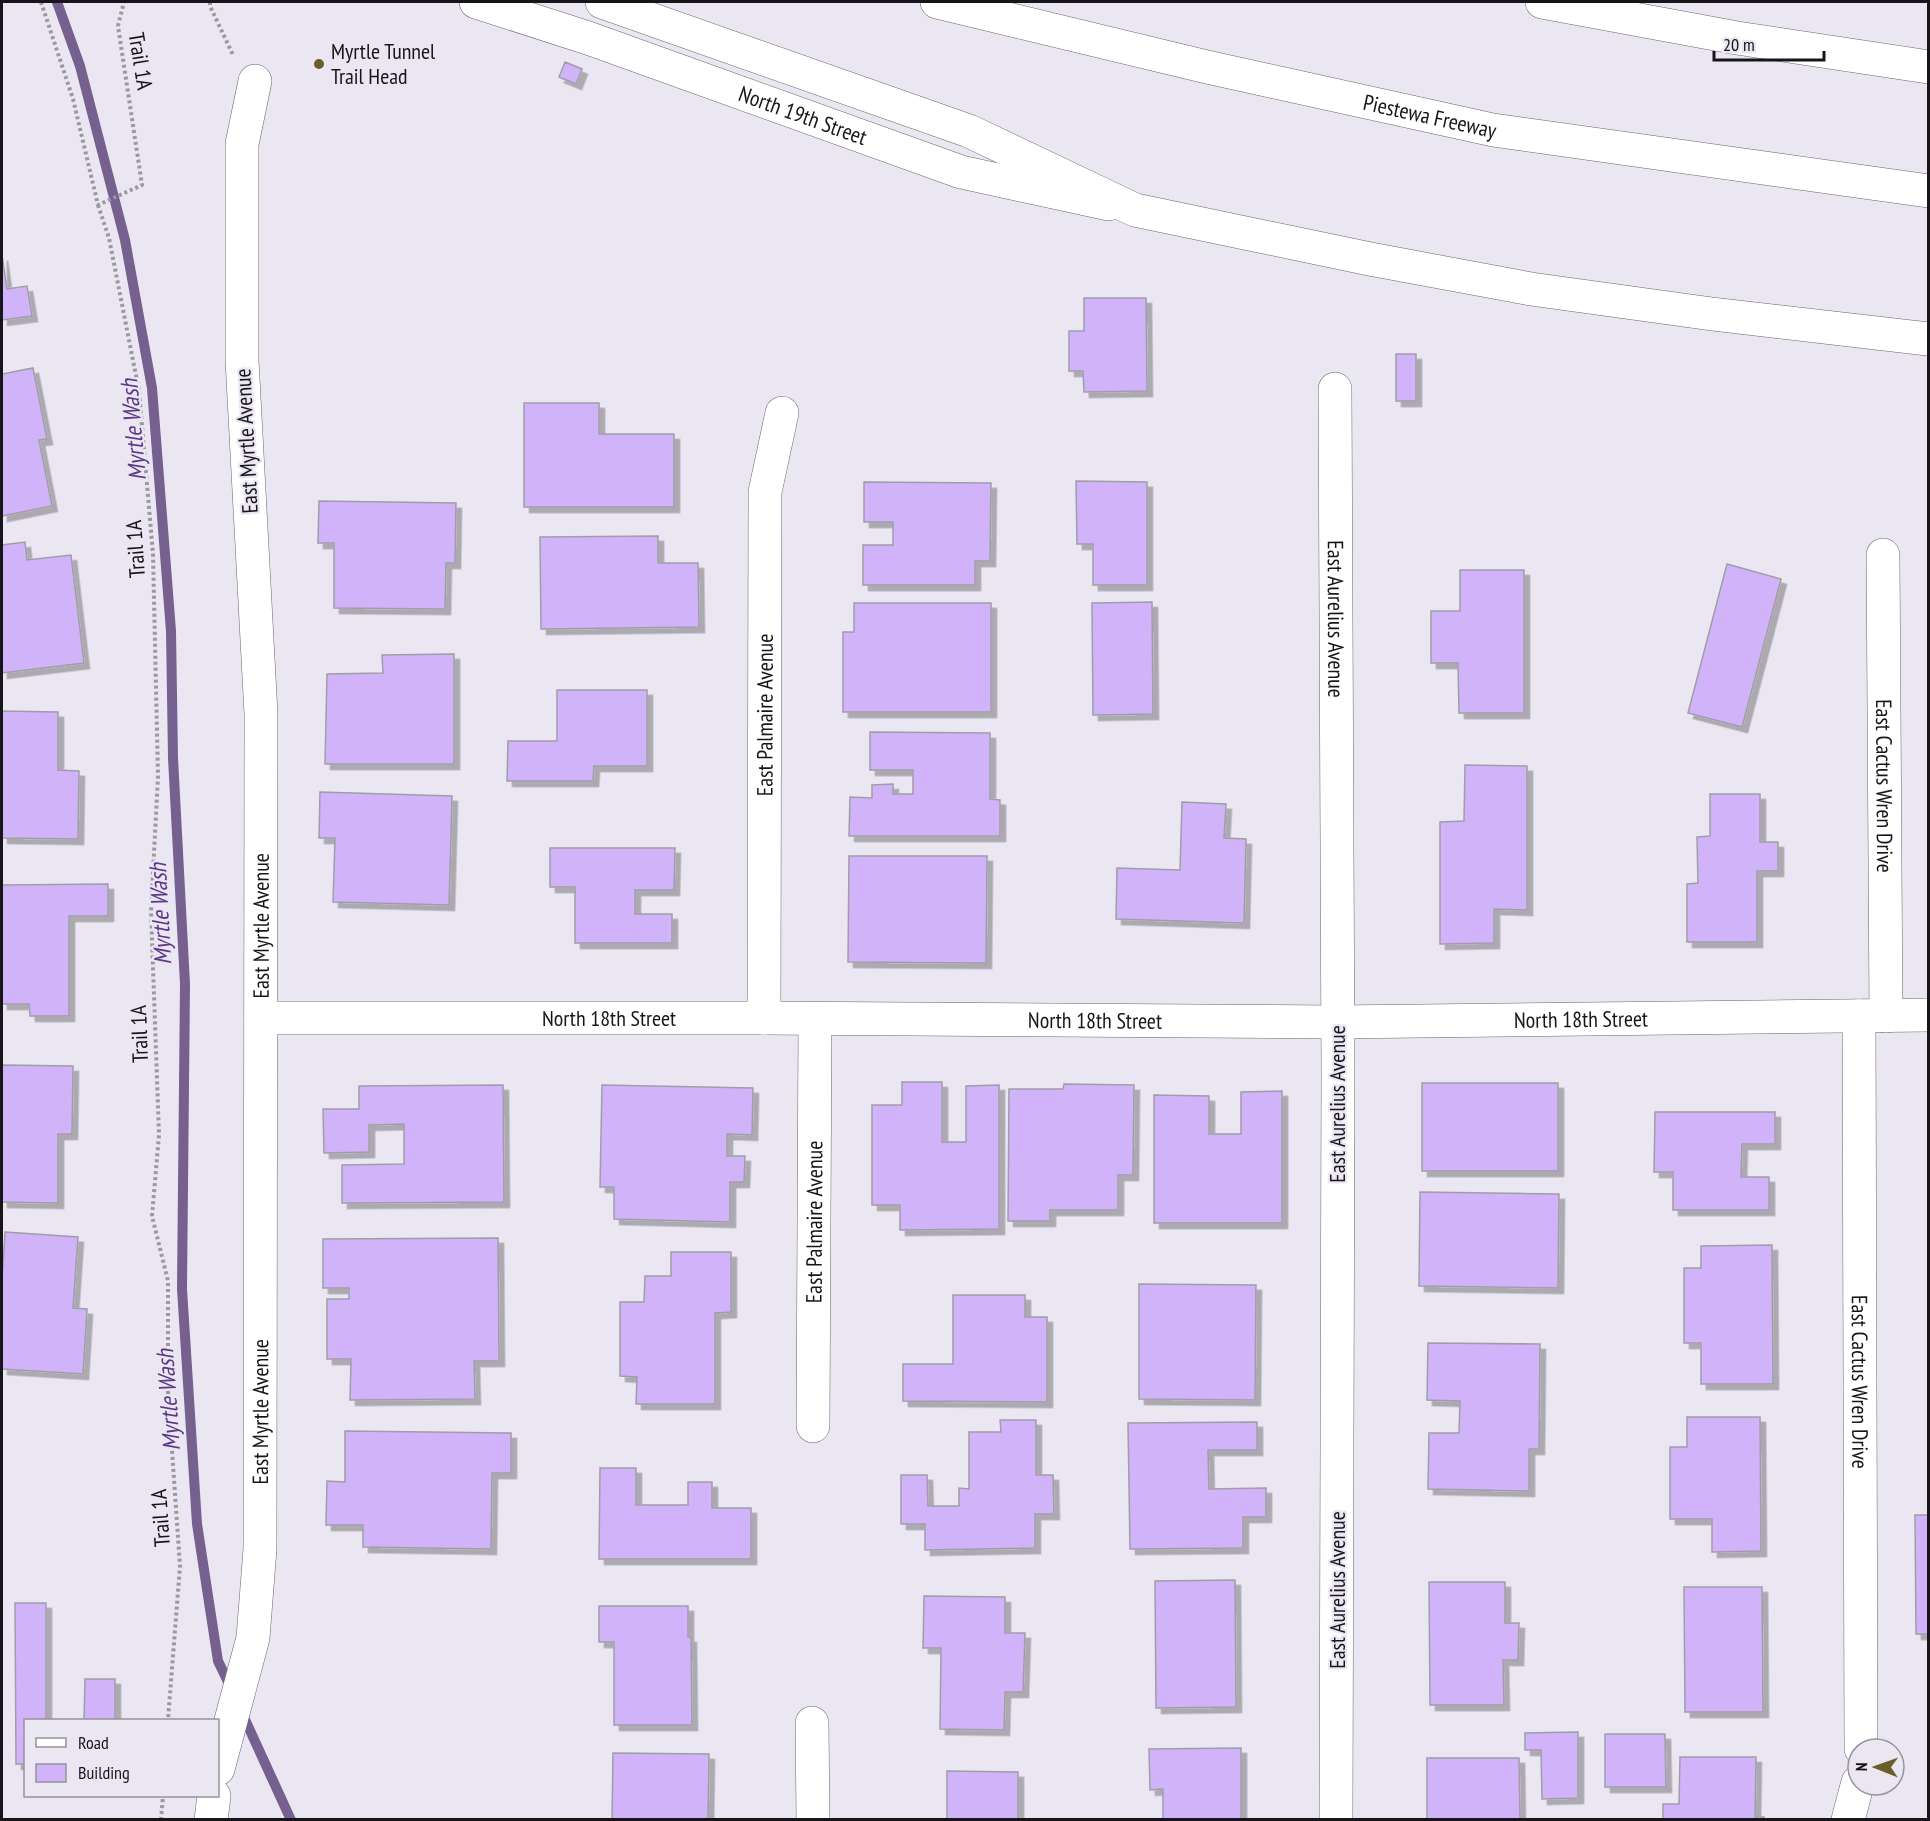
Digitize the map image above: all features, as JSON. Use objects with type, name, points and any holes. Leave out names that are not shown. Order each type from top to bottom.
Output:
[{"type":"main road","name":"North 19th Street","points":[[476,2],[588,38],[961,172],[1135,210]]},
{"type":"main road","points":[[602,2],[969,132],[1135,210],[1370,260],[1531,289],[1712,314],[1929,339]]},
{"type":"main road","name":"Piestewa Freeway","points":[[937,2],[1208,67],[1493,130],[1929,191]]},
{"type":"main road","points":[[1542,2],[1737,38],[1929,67]]},
{"type":"main road","name":"East Myrtle Avenue","points":[[219,1765],[253,1638],[260,1549],[261,714],[242,360],[242,144],[255,81]]},
{"type":"main road","name":"East Aurelius Avenue","points":[[1335,389],[1336,1820]]},
{"type":"main road","name":"East Palmaire Avenue","points":[[764,1018],[765,492],[782,413]]},
{"type":"main road","name":"East Cactus Wren Drive","points":[[1861,1737],[1883,555]]},
{"type":"main road","name":"North 18th Street","points":[[261,1018],[764,1018],[1337,1022],[1929,1015]]},
{"type":"main road","name":"East Palmaire Avenue","points":[[813,1426],[815,1019]]},
{"type":"main road","points":[[812,1723],[813,1820]]},
{"type":"main road","points":[[211,1820],[213,1797]]},
{"type":"main road","points":[[1848,1820],[1854,1797]]},
{"type":"path","name":"Trail 1A","points":[[41,2],[73,99],[98,205],[109,238],[140,391],[153,554],[158,776],[151,911],[159,1136],[152,1215],[168,1281],[168,1392],[180,1566],[168,1719]]},
{"type":"path","name":"Trail 1A","points":[[98,205],[142,185],[118,26],[124,2]]},
{"type":"path","points":[[210,2],[229,50],[255,81]]},
{"type":"path","points":[[161,1820],[163,1797]]},
{"type":"building","points":[[565,62],[582,69],[576,84],[559,77]]},
{"type":"building","points":[[2,255],[7,289],[27,286],[32,316],[2,320]]},
{"type":"building","points":[[1084,298],[1146,298],[1147,391],[1084,392],[1083,371],[1069,371],[1069,331],[1084,331]]},
{"type":"building","points":[[1396,354],[1416,354],[1416,401],[1396,401]]},
{"type":"building","points":[[33,368],[47,439],[39,440],[52,506],[2,516],[2,374]]},
{"type":"building","points":[[524,403],[599,403],[599,434],[674,434],[674,507],[524,507]]},
{"type":"building","points":[[1076,481],[1147,482],[1147,585],[1093,585],[1093,544],[1077,544]]},
{"type":"building","points":[[864,482],[991,483],[990,561],[975,561],[975,585],[863,585],[863,545],[893,545],[893,522],[864,522]]},
{"type":"building","points":[[319,501],[456,503],[455,563],[446,563],[445,609],[334,608],[334,543],[318,543]]},
{"type":"building","points":[[658,536],[658,563],[698,563],[699,627],[541,629],[540,537]]},
{"type":"building","points":[[25,542],[27,560],[71,555],[84,663],[2,673],[2,545]]},
{"type":"building","points":[[1727,564],[1781,579],[1742,727],[1688,713]]},
{"type":"building","points":[[1460,570],[1524,570],[1524,713],[1459,713],[1458,663],[1431,663],[1431,611],[1460,611]]},
{"type":"building","points":[[1152,602],[1153,714],[1093,715],[1092,603]]},
{"type":"building","points":[[854,603],[991,603],[991,712],[843,712],[843,632],[854,632]]},
{"type":"building","points":[[454,654],[454,764],[325,764],[327,674],[383,673],[382,655]]},
{"type":"building","points":[[557,690],[647,690],[647,766],[594,766],[593,781],[507,781],[508,741],[557,741]]},
{"type":"building","points":[[2,711],[58,712],[58,770],[79,771],[78,839],[2,838]]},
{"type":"building","points":[[870,732],[990,733],[990,799],[1000,800],[1000,836],[849,836],[850,797],[872,798],[872,785],[893,784],[893,794],[913,794],[913,770],[870,770]]},
{"type":"building","points":[[1465,765],[1527,766],[1527,910],[1494,909],[1494,943],[1440,944],[1440,822],[1464,821]]},
{"type":"building","points":[[320,792],[452,796],[449,905],[333,902],[335,838],[319,838]]},
{"type":"building","points":[[1710,794],[1760,794],[1760,842],[1778,842],[1778,871],[1757,871],[1757,942],[1687,942],[1687,884],[1698,883],[1697,837],[1710,836]]},
{"type":"building","points":[[1182,802],[1226,804],[1224,838],[1246,839],[1244,923],[1116,919],[1117,868],[1180,870]]},
{"type":"building","points":[[550,848],[675,848],[674,890],[635,890],[635,914],[672,914],[672,943],[575,943],[575,887],[550,887]]},
{"type":"building","points":[[849,856],[987,856],[986,963],[848,962]]},
{"type":"building","points":[[108,884],[108,916],[69,916],[69,1016],[30,1016],[29,1004],[2,1004],[2,885]]},
{"type":"building","points":[[2,1065],[73,1066],[72,1134],[58,1134],[58,1203],[2,1202]]},
{"type":"building","points":[[902,1082],[942,1082],[942,1142],[966,1142],[966,1086],[999,1085],[999,1229],[900,1230],[900,1205],[872,1205],[872,1105],[902,1105]]},
{"type":"building","points":[[1422,1083],[1558,1083],[1558,1171],[1422,1171]]},
{"type":"building","points":[[1064,1084],[1134,1085],[1133,1175],[1118,1175],[1118,1210],[1050,1210],[1050,1221],[1008,1221],[1009,1089],[1063,1089]]},
{"type":"building","points":[[503,1085],[504,1202],[342,1203],[342,1165],[404,1164],[404,1124],[369,1125],[369,1152],[324,1153],[323,1109],[359,1109],[359,1086]]},
{"type":"building","points":[[602,1085],[753,1088],[752,1135],[727,1134],[727,1156],[745,1156],[744,1182],[730,1182],[730,1222],[614,1219],[614,1187],[600,1187]]},
{"type":"building","points":[[1282,1091],[1282,1223],[1154,1223],[1154,1095],[1209,1096],[1209,1134],[1241,1134],[1241,1092]]},
{"type":"building","points":[[1655,1112],[1775,1112],[1775,1144],[1742,1144],[1741,1177],[1769,1177],[1769,1210],[1673,1210],[1673,1172],[1654,1172]]},
{"type":"building","points":[[1420,1192],[1559,1194],[1558,1288],[1419,1286]]},
{"type":"building","points":[[5,1232],[78,1237],[73,1308],[87,1309],[83,1374],[2,1369],[2,1281]]},
{"type":"building","points":[[498,1238],[499,1361],[474,1361],[475,1399],[350,1400],[351,1359],[327,1359],[327,1299],[349,1299],[349,1288],[323,1288],[323,1239]]},
{"type":"building","points":[[1772,1245],[1773,1384],[1701,1384],[1701,1343],[1684,1343],[1684,1268],[1701,1268],[1701,1246]]},
{"type":"building","points":[[671,1252],[731,1252],[731,1312],[715,1313],[715,1404],[636,1404],[637,1377],[620,1376],[620,1302],[644,1302],[645,1276],[671,1276]]},
{"type":"building","points":[[1139,1284],[1256,1285],[1255,1400],[1139,1399]]},
{"type":"building","points":[[953,1295],[1025,1295],[1025,1317],[1047,1317],[1047,1402],[903,1401],[903,1364],[953,1364]]},
{"type":"building","points":[[1428,1343],[1540,1344],[1539,1449],[1529,1449],[1529,1491],[1428,1489],[1429,1433],[1459,1433],[1460,1401],[1427,1400]]},
{"type":"building","points":[[1687,1417],[1760,1417],[1761,1551],[1712,1552],[1712,1519],[1670,1519],[1670,1447],[1687,1447]]},
{"type":"building","points":[[1000,1420],[1036,1420],[1036,1475],[1053,1475],[1054,1514],[1035,1514],[1035,1548],[925,1550],[925,1524],[901,1524],[901,1475],[927,1475],[928,1506],[959,1506],[959,1488],[969,1489],[969,1432],[1001,1432]]},
{"type":"building","points":[[1257,1422],[1257,1450],[1208,1450],[1209,1489],[1266,1488],[1266,1517],[1243,1517],[1243,1548],[1130,1549],[1128,1423]]},
{"type":"building","points":[[345,1431],[511,1433],[511,1473],[492,1473],[491,1549],[363,1547],[363,1525],[326,1525],[327,1481],[345,1482]]},
{"type":"building","points":[[600,1468],[636,1468],[636,1505],[688,1505],[688,1482],[712,1482],[712,1508],[751,1508],[751,1559],[599,1559]]},
{"type":"building","points":[[1915,1515],[1928,1515],[1928,1634],[1916,1634]]},
{"type":"building","points":[[1235,1580],[1236,1707],[1156,1708],[1155,1581]]},
{"type":"building","points":[[1429,1582],[1505,1582],[1505,1623],[1519,1623],[1518,1660],[1503,1660],[1504,1705],[1430,1705]]},
{"type":"building","points":[[1684,1587],[1762,1587],[1763,1712],[1685,1712]]},
{"type":"building","points":[[924,1596],[1005,1597],[1005,1633],[1025,1633],[1023,1692],[1005,1692],[1004,1730],[940,1729],[941,1648],[923,1648]]},
{"type":"building","points":[[15,1603],[46,1603],[46,1719],[24,1719],[24,1764],[16,1764]]},
{"type":"building","points":[[599,1606],[688,1606],[688,1637],[691,1637],[692,1725],[614,1725],[614,1642],[599,1642]]},
{"type":"building","points":[[85,1679],[115,1679],[115,1719],[84,1719]]},
{"type":"building","points":[[1578,1732],[1578,1798],[1542,1799],[1541,1750],[1525,1750],[1525,1733]]},
{"type":"building","points":[[1605,1734],[1665,1734],[1666,1787],[1605,1787]]},
{"type":"building","points":[[1241,1748],[1241,1820],[1163,1820],[1163,1789],[1150,1790],[1149,1749]]},
{"type":"building","points":[[613,1753],[709,1754],[708,1820],[612,1820]]},
{"type":"building","points":[[1680,1757],[1756,1757],[1755,1817],[1764,1817],[1764,1820],[1663,1820],[1663,1804],[1679,1804]]},
{"type":"building","points":[[1427,1758],[1519,1758],[1520,1820],[1427,1820]]},
{"type":"building","points":[[947,1771],[1018,1772],[1018,1820],[947,1820]]},
{"type":"waterway","name":"Myrtle Wash","points":[[57,2],[80,66],[125,240],[152,388],[171,631],[173,758],[185,984],[182,1289],[197,1524],[218,1661],[232,1690]]},
{"type":"waterway","name":"Myrtle Wash","points":[[242,1713],[291,1820]]},
{"type":"place","name":"Myrtle Tunnel Trail Head","points":[[319,64]]}]
